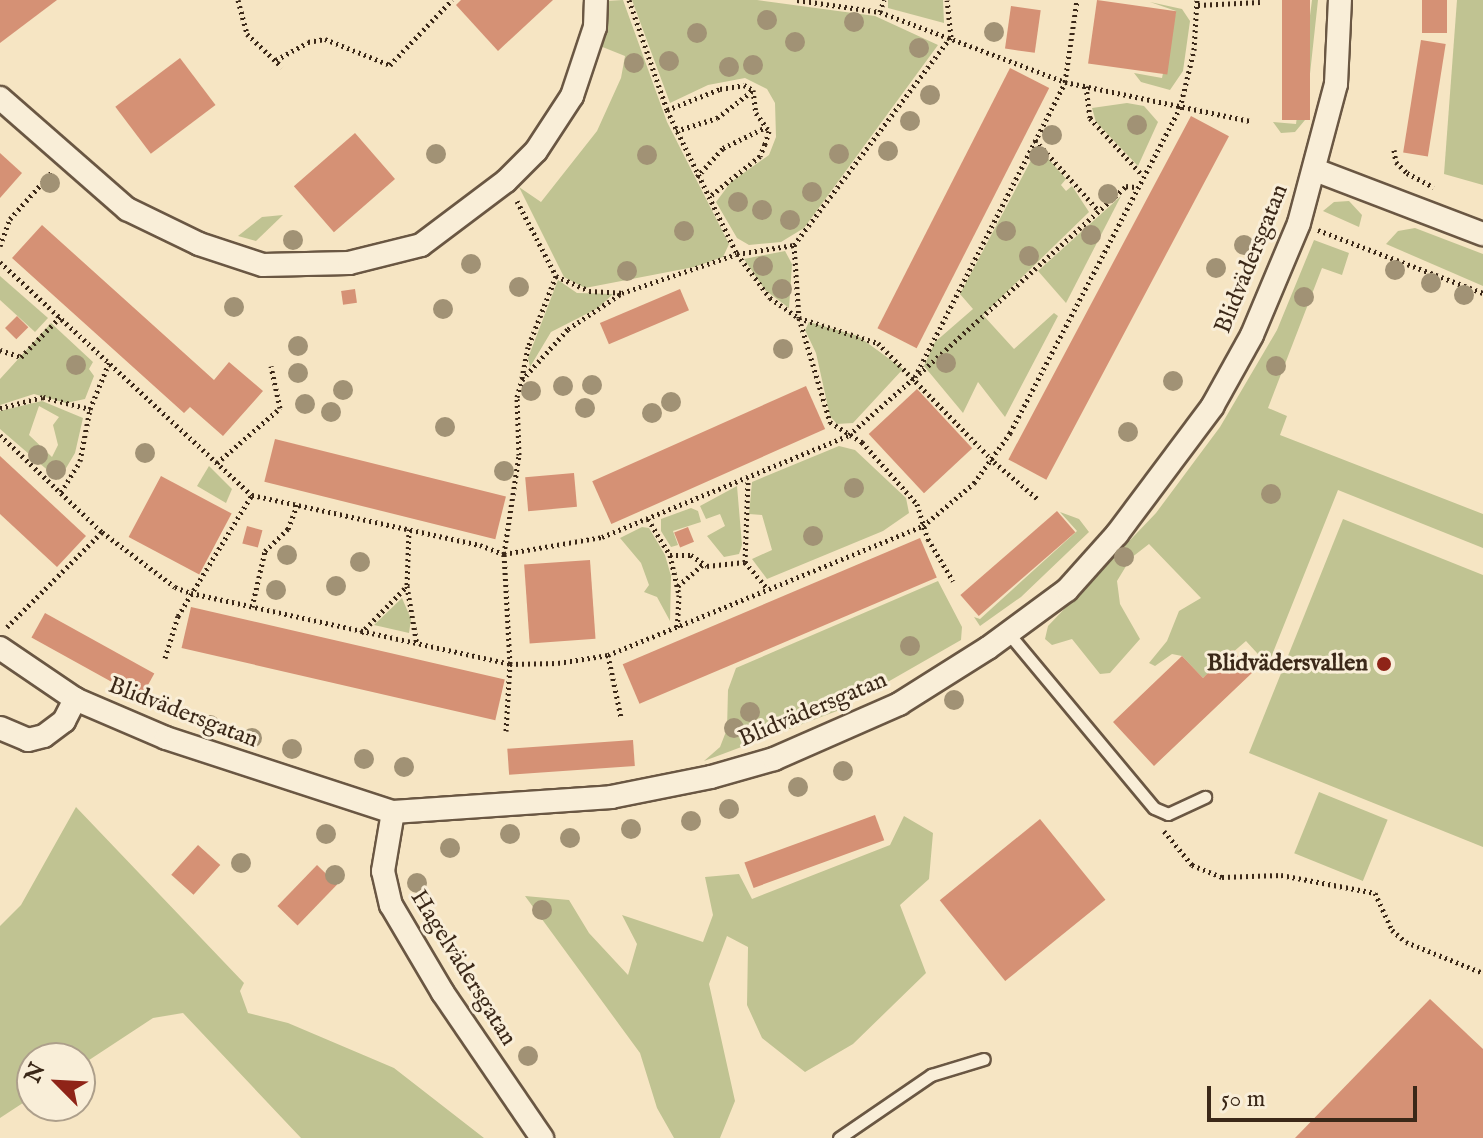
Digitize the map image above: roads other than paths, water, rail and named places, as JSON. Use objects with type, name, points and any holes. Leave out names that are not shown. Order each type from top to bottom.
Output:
[{"type":"street","points":[[0,98],[127,209],[199,244],[263,265],[349,263],[421,245],[506,181],[536,151],[572,96],[595,27],[596,0]]},
{"type":"street","name":"Blidvädersgatan","points":[[0,648],[75,699],[166,738],[393,812],[611,797],[726,773],[802,748],[899,704],[1009,634],[1067,590],[1117,534],[1212,407],[1252,335],[1299,223],[1336,84],[1340,0]]},
{"type":"street","name":"Blidvädersgatan","points":[[1315,170],[1483,234]]},
{"type":"street","name":"Blidvädersgatan","points":[[0,728],[15,738],[44,736],[64,721],[75,699]]},
{"type":"street","name":"Hagelvädersgatan","points":[[393,812],[383,871],[391,905],[542,1138]]},
{"type":"lane","points":[[1009,634],[1154,808],[1168,814],[1205,797]]},
{"type":"lane","points":[[839,1138],[931,1075],[984,1059]]},
{"type":"place","name":"Blidvädersvallen","points":[[1384,664]]}]
